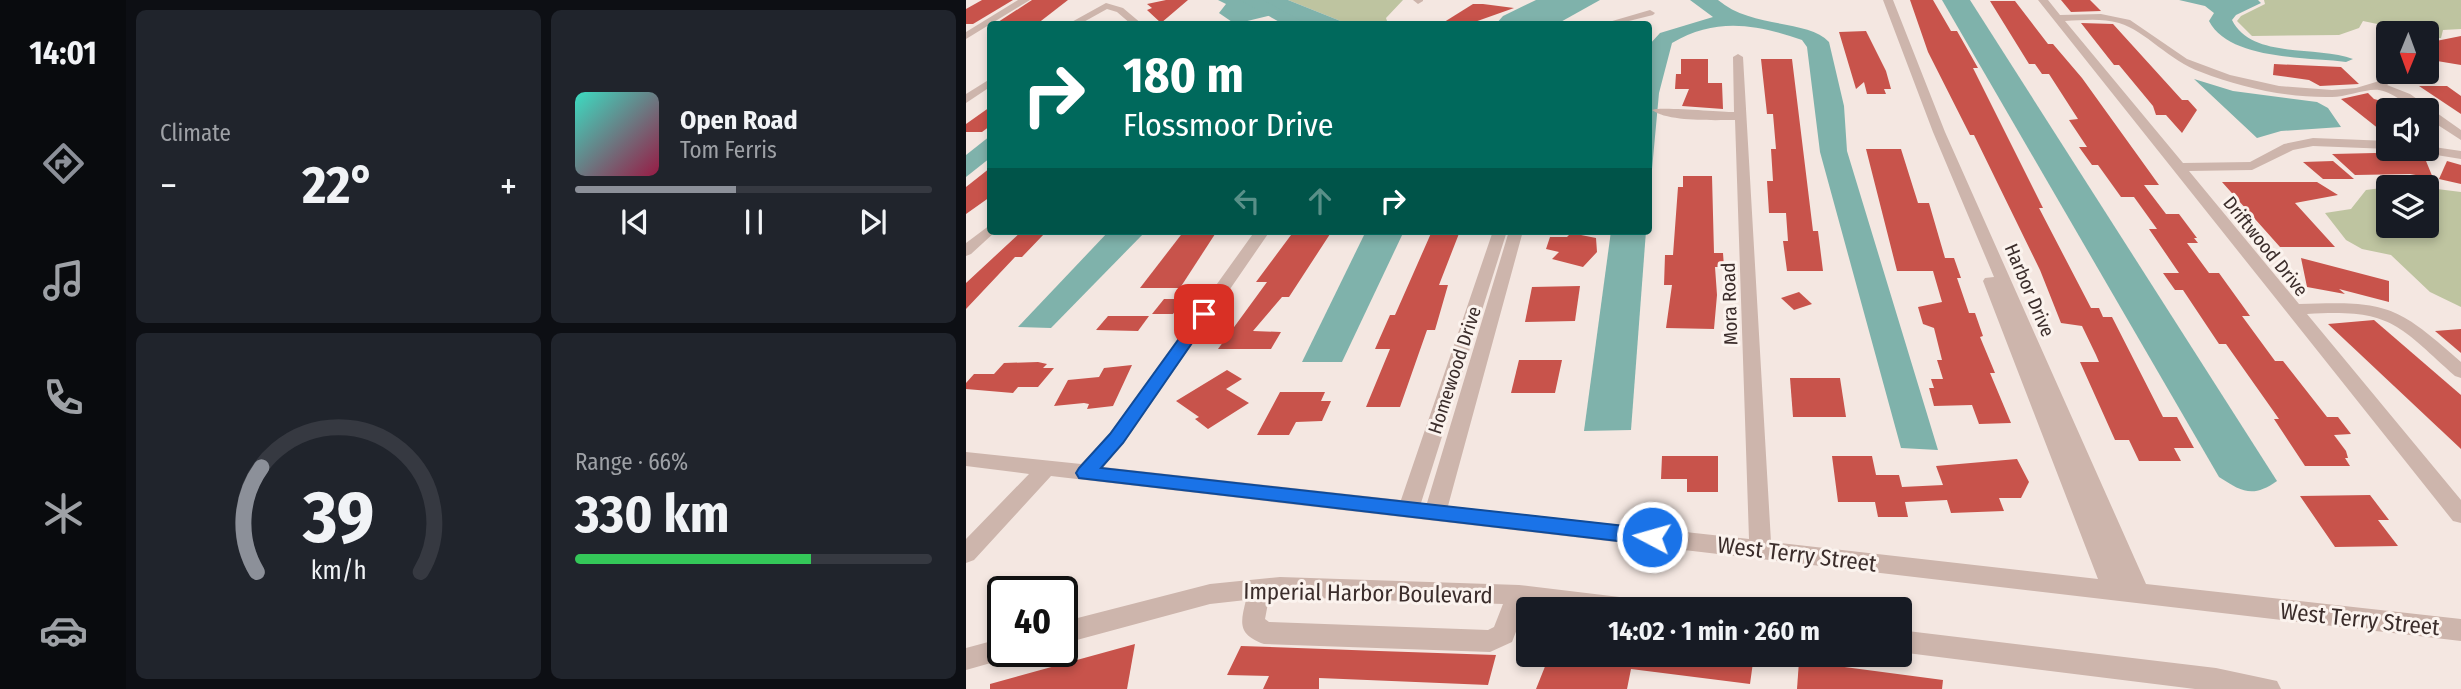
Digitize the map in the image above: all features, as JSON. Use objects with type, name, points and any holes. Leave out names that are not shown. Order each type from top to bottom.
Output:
[{"type":"street","points":[[992,21],[1026,0]]},
{"type":"street","name":"Harbor Drive","points":[[1874,0],[1968,223],[2114,591]]},
{"type":"street","name":"Harbor Drive","points":[[1888,0],[1939,132],[2139,594]]},
{"type":"street","name":"Driftwood Drive","points":[[2042,0],[2461,515]]},
{"type":"street","points":[[1078,21],[1106,6],[1120,10],[1133,21]]},
{"type":"street","points":[[1619,21],[1650,13]]},
{"type":"street","points":[[2057,18],[2124,21],[2183,61],[2253,84],[2329,92],[2382,84]]},
{"type":"street","points":[[966,37],[987,24]]},
{"type":"street","name":"Mora Road","points":[[1738,57],[1760,549]]},
{"type":"street","points":[[966,99],[987,84]]},
{"type":"street","points":[[2379,86],[2407,98]]},
{"type":"street","points":[[1658,110],[1699,116],[1741,116]]},
{"type":"street","points":[[2439,120],[2461,136]]},
{"type":"street","points":[[2178,167],[2252,166],[2290,148],[2313,142],[2376,144]]},
{"type":"street","points":[[2439,151],[2461,155]]},
{"type":"street","points":[[966,251],[987,232]]},
{"type":"street","points":[[1085,473],[1116,438],[1260,235]]},
{"type":"street","name":"Homewood Drive","points":[[1408,510],[1499,235]]},
{"type":"street","points":[[1435,513],[1515,235]]},
{"type":"street","points":[[2292,309],[2365,309],[2387,314],[2406,325],[2461,372]]},
{"type":"street","name":"West Terry Street","points":[[966,459],[2461,630]]},
{"type":"street","points":[[966,554],[1047,468]]},
{"type":"street","points":[[1260,589],[1252,623],[1264,633],[1490,641],[1503,634],[1519,595]]},
{"type":"street","name":"Imperial Harbor Boulevard","points":[[1078,630],[1210,594],[1260,589],[1536,597]]},
{"type":"street","points":[[1912,643],[2216,680],[2268,689]]},
{"type":"street","points":[[966,659],[987,653]]},
{"type":"green space","points":[[1288,0],[1403,0],[1386,18],[1387,21],[1340,21]]},
{"type":"green space","points":[[2264,0],[2461,0],[2461,29],[2443,30],[2440,38],[2440,21],[2376,21],[2376,24],[2363,21],[2359,28],[2339,35],[2252,36],[2237,21],[2241,16],[2265,4]]},
{"type":"green space","points":[[2376,189],[2376,238],[2439,238],[2439,189],[2461,192],[2461,307],[2430,292],[2391,255],[2362,249],[2346,240],[2325,213],[2351,209],[2366,190]]},
{"type":"water","points":[[1218,0],[1288,0],[1340,21],[1298,21],[1280,13],[1247,21],[1231,21],[1219,13],[1226,4]]},
{"type":"water","points":[[1536,0],[1600,0],[1562,21],[1499,21],[1503,16]]},
{"type":"water","points":[[1690,0],[1718,0],[1747,16],[1808,30],[1829,42],[1844,106],[1847,151],[1938,450],[1901,448],[1820,152],[1807,47],[1802,40],[1752,27],[1720,26],[1704,29],[1672,43],[1659,93],[1652,169],[1652,42],[1660,33],[1713,17]]},
{"type":"water","points":[[1942,0],[1970,0],[2277,481],[2261,490],[2248,491],[2219,477]]},
{"type":"water","points":[[2179,0],[2258,0],[2261,3],[2236,15],[2232,20],[2242,33],[2254,41],[2353,59],[2346,62],[2311,59],[2251,50],[2219,34],[2209,21],[2214,13],[2205,6]]},
{"type":"water","points":[[2194,79],[2233,91],[2317,102],[2328,108],[2341,127],[2281,131],[2257,138]]},
{"type":"water","points":[[987,138],[987,160],[966,177],[966,155]]},
{"type":"water","points":[[1105,235],[1142,235],[1051,328],[1018,327]]},
{"type":"water","points":[[1364,235],[1402,235],[1342,362],[1302,362]]},
{"type":"water","points":[[1610,235],[1646,235],[1631,430],[1584,431]]},
{"type":"building","points":[[982,0],[1013,0],[973,24],[966,24],[966,9]]},
{"type":"building","points":[[1032,0],[1068,0],[1041,21],[1000,21]]},
{"type":"building","points":[[1166,0],[1188,0],[1163,21],[1159,21],[1147,10],[1152,8],[1147,4]]},
{"type":"building","points":[[1910,0],[1933,0],[1951,31],[1957,31],[1978,68],[1973,68],[2043,208],[2039,208],[2091,308],[2099,308],[2103,317],[2112,317],[2163,417],[2177,417],[2194,448],[2174,448],[2181,461],[2139,461],[2129,440],[2115,440],[2080,362],[2099,362],[2096,355],[2082,326],[2061,323],[2040,270],[1974,135],[1970,135],[1928,52]]},
{"type":"building","points":[[2061,0],[2090,0],[2101,11],[2071,12]]},
{"type":"building","points":[[1990,1],[2015,1],[2048,44],[2053,44],[2082,78],[2159,185],[2144,185],[2166,214],[2179,214],[2197,238],[2194,238],[2198,243],[2187,243],[2209,273],[2219,273],[2250,316],[2242,316],[2275,361],[2283,361],[2327,417],[2338,417],[2351,434],[2334,435],[2346,451],[2348,458],[2345,458],[2350,466],[2305,466],[2274,419],[2279,419],[2226,344],[2219,344],[2183,290],[2175,290],[2163,273],[2179,273],[2149,229],[2157,229],[2134,197],[2121,197],[2098,165],[2092,165],[2079,147],[2087,147],[2069,120],[2078,119],[2049,74],[2042,74],[2035,64],[2029,64]]},
{"type":"building","points":[[1473,4],[1514,8],[1477,21],[1446,21]]},
{"type":"building","points":[[2081,23],[2113,24],[2182,100],[2188,100],[2197,110],[2182,133],[2166,115],[2156,115],[2153,106],[2119,65],[2114,65]]},
{"type":"building","points":[[1866,31],[1886,71],[1891,89],[1884,89],[1886,94],[1867,94],[1864,82],[1856,89],[1839,32]]},
{"type":"building","points":[[2461,36],[2461,65],[2440,62],[2440,40]]},
{"type":"building","points":[[1681,59],[1708,59],[1708,83],[1722,83],[1723,109],[1682,106],[1689,89],[1675,89],[1676,74],[1681,74]]},
{"type":"building","points":[[1761,59],[1792,59],[1813,231],[1818,231],[1823,271],[1787,271],[1783,241],[1788,241],[1786,213],[1769,213],[1767,181],[1773,181],[1771,149],[1776,149],[1773,114],[1767,114]]},
{"type":"building","points":[[2274,64],[2341,67],[2359,84],[2320,86],[2309,80],[2273,75]]},
{"type":"building","points":[[2419,86],[2447,86],[2461,96],[2461,114],[2439,98]]},
{"type":"building","points":[[2368,93],[2376,100],[2376,127],[2341,99]]},
{"type":"building","points":[[987,109],[987,128],[982,132],[966,132],[966,124]]},
{"type":"building","points":[[1866,149],[1901,149],[1918,203],[1929,203],[1945,258],[1954,258],[1961,278],[1957,278],[1969,313],[1975,313],[1983,336],[1980,337],[1995,373],[1990,373],[2011,423],[1979,424],[1972,405],[1934,406],[1929,388],[1934,388],[1931,379],[1943,379],[1937,360],[1942,360],[1934,328],[1923,324],[1918,307],[1942,302],[1933,271],[1897,271]]},
{"type":"building","points":[[2375,153],[2376,161],[2426,161],[2432,175],[2410,174],[2355,175],[2332,154]]},
{"type":"building","points":[[2333,161],[2354,179],[2323,179],[2303,162]]},
{"type":"building","points":[[2447,161],[2461,165],[2461,184],[2439,179]]},
{"type":"building","points":[[987,170],[987,199],[966,214],[966,187]]},
{"type":"building","points":[[1683,176],[1712,176],[1714,253],[1723,253],[1724,267],[1715,267],[1717,295],[1714,329],[1666,328],[1672,285],[1664,285],[1665,255],[1673,255],[1678,187],[1683,187]]},
{"type":"building","points":[[2222,182],[2317,182],[2338,195],[2295,203],[2335,247],[2280,247]]},
{"type":"building","points":[[1018,235],[1043,235],[1022,257],[1015,257],[966,309],[966,283]]},
{"type":"building","points":[[1181,235],[1214,235],[1180,288],[1140,288]]},
{"type":"building","points":[[1291,235],[1329,235],[1289,297],[1282,297],[1253,331],[1281,332],[1271,349],[1218,349],[1267,282],[1256,282]]},
{"type":"building","points":[[1430,235],[1458,235],[1439,285],[1448,285],[1435,330],[1427,330],[1400,407],[1366,407],[1390,349],[1375,349],[1390,315],[1395,315]]},
{"type":"building","points":[[1581,235],[1596,238],[1597,252],[1583,267],[1552,259],[1559,252],[1546,249],[1550,237]]},
{"type":"building","points":[[2301,258],[2389,281],[2389,302],[2339,289],[2345,294],[2307,287]]},
{"type":"building","points":[[1580,286],[1575,321],[1525,322],[1532,287]]},
{"type":"building","points":[[1799,292],[1812,304],[1794,310],[1781,298]]},
{"type":"building","points":[[1164,299],[1184,299],[1173,314],[1152,314]]},
{"type":"building","points":[[1108,316],[1149,316],[1138,331],[1096,330]]},
{"type":"building","points":[[2374,320],[2461,395],[2461,449],[2328,324]]},
{"type":"building","points":[[2461,329],[2461,353],[2435,331]]},
{"type":"building","points":[[1519,360],[1562,360],[1555,393],[1511,393]]},
{"type":"building","points":[[1038,362],[1047,364],[1043,368],[1054,368],[1038,387],[1018,387],[1013,393],[966,389],[966,383],[974,374],[994,374],[1004,363]]},
{"type":"building","points":[[1132,365],[1113,406],[1087,409],[1089,404],[1084,403],[1054,406],[1068,380],[1099,377],[1104,368]]},
{"type":"building","points":[[1227,370],[1242,379],[1226,389],[1249,403],[1208,429],[1195,419],[1199,417],[1176,401]]},
{"type":"building","points":[[1790,378],[1840,378],[1846,417],[1793,417]]},
{"type":"building","points":[[1280,392],[1325,392],[1321,401],[1331,401],[1322,421],[1296,422],[1289,435],[1257,435]]},
{"type":"building","points":[[1662,456],[1718,456],[1718,492],[1687,492],[1687,479],[1661,479]]},
{"type":"building","points":[[1832,456],[1872,456],[1876,475],[1899,475],[1902,487],[1943,485],[1936,466],[2017,459],[2029,482],[2021,498],[1999,498],[2004,511],[1951,513],[1947,500],[1905,502],[1908,517],[1878,517],[1875,502],[1838,502]]},
{"type":"building","points":[[2370,495],[2389,520],[2378,520],[2398,546],[2335,547],[2300,496]]},
{"type":"building","points":[[1135,644],[1127,689],[990,689],[990,684],[1052,667],[1078,667],[1078,660]]},
{"type":"building","points":[[1241,646],[1496,655],[1488,685],[1319,678],[1319,689],[1263,689],[1269,676],[1227,675]]},
{"type":"building","points":[[1545,667],[1752,667],[1750,684],[1631,669],[1627,689],[1536,689]]},
{"type":"building","points":[[1799,667],[1844,667],[1943,680],[1942,689],[1797,689]]},
{"type":"waterway","points":[[1249,0],[1291,21]]},
{"type":"route","points":[[1204,314],[1116,438],[1085,473],[1652,537]]}]
